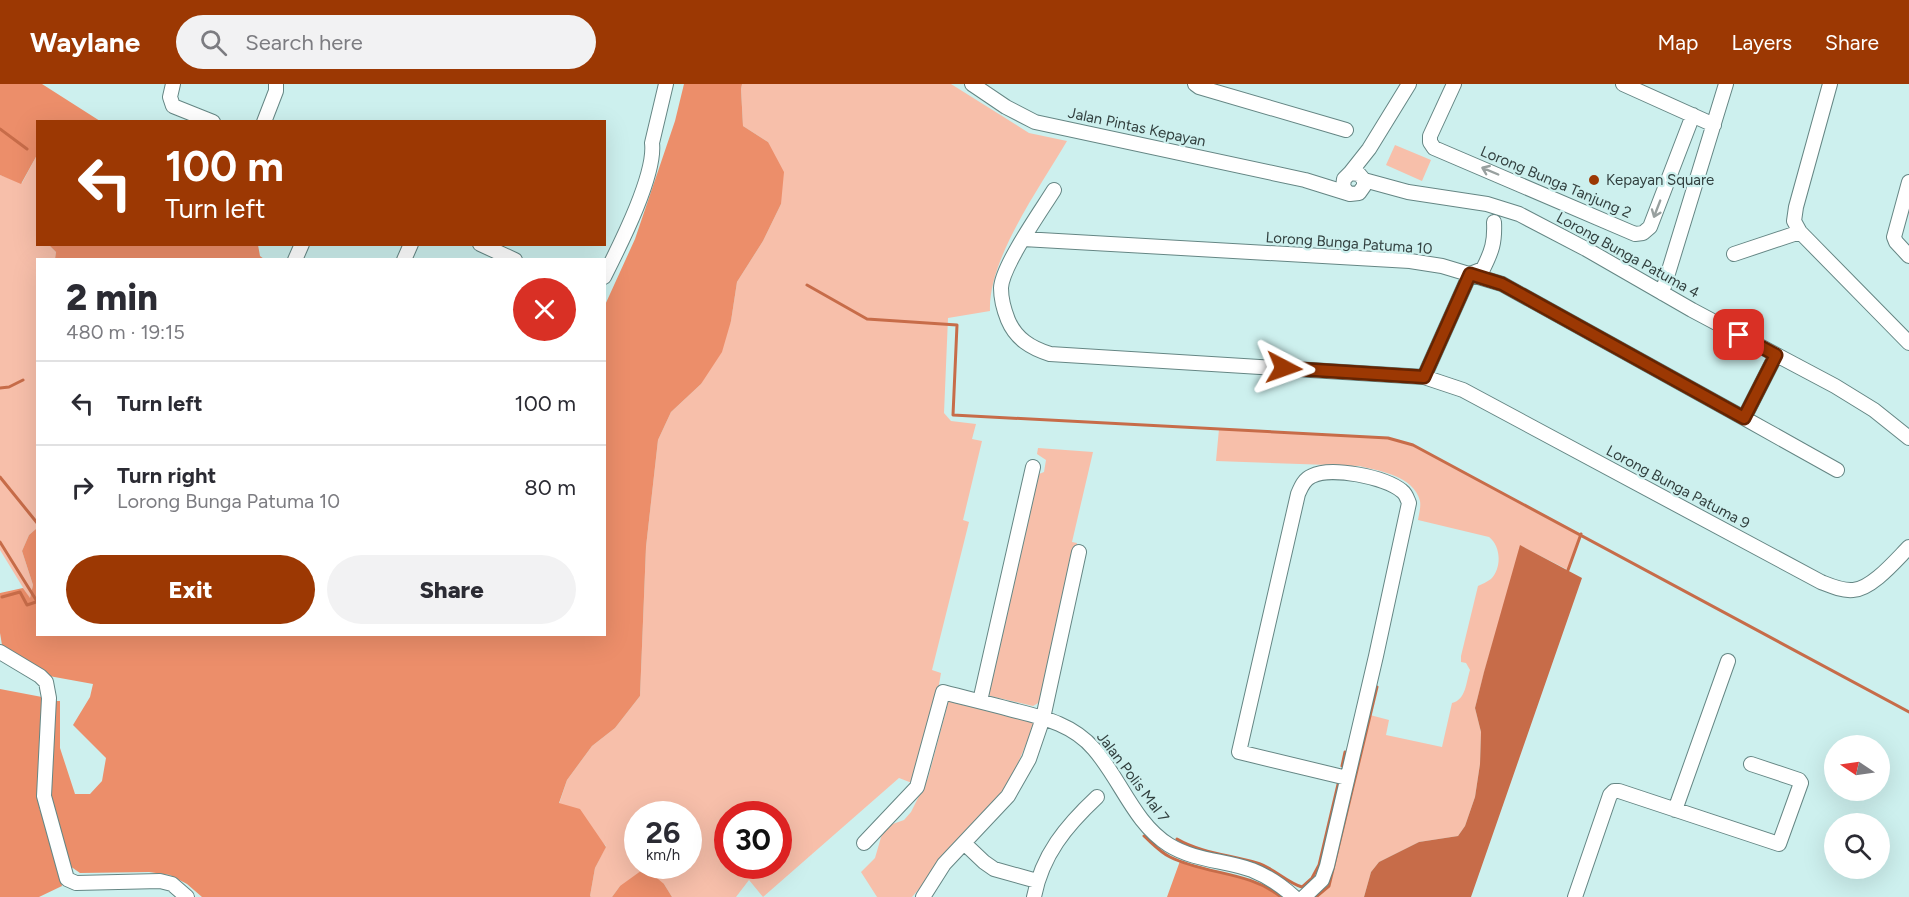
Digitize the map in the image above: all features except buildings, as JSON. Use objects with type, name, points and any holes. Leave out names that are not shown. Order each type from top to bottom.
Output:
[{"type":"street","points":[[173,84],[170,97],[173,106],[208,120]]},
{"type":"street","points":[[606,273],[637,203],[653,152],[652,143],[666,84]]},
{"type":"street","points":[[653,152],[659,146],[672,84]]},
{"type":"street","name":"Jalan Pintas Kepayan","points":[[972,84],[1006,107],[1035,122],[1305,180],[1352,194]]},
{"type":"street","points":[[1195,84],[1346,130]]},
{"type":"street","points":[[1408,192],[1352,194],[1343,187],[1355,177],[1369,148],[1409,84]]},
{"type":"street","name":"Lorong Bunga Tanjung 2","points":[[1454,84],[1430,136],[1430,142],[1434,148],[1635,234],[1643,233],[1650,228],[1693,115]]},
{"type":"street","points":[[1623,84],[1714,124]]},
{"type":"street","points":[[1662,293],[1726,84]]},
{"type":"street","points":[[1830,84],[1794,221],[1800,232],[1909,343]]},
{"type":"street","points":[[265,120],[278,86]]},
{"type":"street","points":[[1355,177],[1408,192]]},
{"type":"street","points":[[1352,194],[1363,189],[1355,177]]},
{"type":"street","name":"Jalan Pintas Kepayan","points":[[1305,180],[1329,181],[1355,177]]},
{"type":"street","points":[[1909,182],[1894,237],[1909,256]]},
{"type":"street","name":"Lorong Bunga Patuma 9","points":[[1054,190],[1023,239],[1003,276],[1001,288],[1002,300],[1010,323],[1016,333],[1035,349],[1050,354],[1424,377],[1463,390],[1811,577],[1834,587],[1852,591],[1869,585],[1909,547]]},
{"type":"street","name":"Lorong Bunga Patuma 4","points":[[1408,192],[1487,204],[1519,214],[1835,386],[1891,422],[1909,438]]},
{"type":"street","points":[[1424,377],[1470,274],[1483,269],[1491,252],[1494,222]]},
{"type":"street","points":[[1734,254],[1800,232]]},
{"type":"street","name":"Lorong Bunga Patuma 10","points":[[1023,239],[1410,261],[1442,266],[1502,284],[1837,470]]},
{"type":"street","points":[[484,246],[510,258]]},
{"type":"street","points":[[1744,418],[1776,355]]},
{"type":"street","points":[[980,701],[1033,467]]},
{"type":"street","points":[[1304,897],[1322,880],[1327,866],[1376,656],[1409,502],[1401,490],[1378,479],[1342,472],[1320,473],[1307,479],[1295,502],[1239,752],[1347,778]]},
{"type":"street","points":[[923,897],[944,864],[999,807],[1016,784],[1029,759],[1043,718],[1079,552]]},
{"type":"street","points":[[0,652],[46,682],[49,698],[45,796],[67,879],[76,883],[160,881],[172,884],[187,897]]},
{"type":"street","points":[[1675,810],[1728,661]]},
{"type":"street","name":"Jalan Polis Mal 7","points":[[864,843],[917,787],[943,692],[1043,718],[1075,732],[1094,749],[1139,816],[1160,839],[1198,858],[1251,870],[1280,885],[1294,897]]},
{"type":"street","points":[[1575,897],[1611,793],[1619,791],[1779,844],[1801,784],[1800,781],[1751,764]]},
{"type":"street","points":[[1034,897],[1037,881],[1053,845],[1097,797]]},
{"type":"street","points":[[964,843],[994,868],[1037,881]]},
{"type":"shaded area","points":[[0,84],[42,84],[98,120],[36,120],[36,157],[21,184],[0,175]]},
{"type":"shaded area","points":[[684,84],[742,84],[743,126],[768,142],[784,172],[781,204],[763,241],[737,282],[731,321],[722,352],[701,384],[671,412],[658,440],[646,547],[640,696],[615,728],[592,746],[567,780],[559,803],[580,809],[606,847],[595,868],[591,897],[202,897],[187,884],[170,875],[149,872],[80,873],[70,866],[50,793],[53,701],[60,701],[60,748],[75,794],[90,794],[102,781],[106,758],[73,725],[90,697],[93,684],[49,676],[2,645],[0,593],[23,588],[30,598],[33,585],[22,551],[29,535],[36,529],[36,636],[606,636],[606,303],[635,239],[675,121]]},
{"type":"shaded area","points":[[742,84],[951,84],[1029,133],[1067,141],[1018,223],[1007,246],[992,290],[990,311],[948,318],[944,413],[951,421],[976,424],[972,439],[982,441],[963,520],[969,522],[932,670],[941,673],[937,696],[912,783],[899,778],[792,872],[792,801],[714,801],[714,879],[784,879],[763,897],[749,880],[736,897],[672,897],[664,884],[620,886],[612,897],[591,897],[595,868],[606,846],[559,804],[567,780],[592,746],[615,728],[640,696],[646,547],[658,440],[671,412],[701,384],[731,321],[737,282],[763,241],[781,204],[768,142],[743,126]]},
{"type":"shaded area","points":[[1395,145],[1431,160],[1422,181],[1386,165]]},
{"type":"shaded area","points":[[36,157],[36,246],[50,246],[56,252],[55,258],[36,258],[36,529],[29,535],[22,551],[33,585],[30,599],[0,550],[0,175],[22,183]]},
{"type":"shaded area","points":[[50,246],[258,246],[263,258],[55,258],[56,252]]},
{"type":"shaded area","points":[[1219,429],[1388,438],[1413,445],[1581,534],[1568,570],[1521,546],[1475,708],[1481,732],[1480,764],[1475,797],[1465,826],[1458,836],[1419,842],[1379,862],[1371,872],[1364,897],[1316,897],[1329,886],[1370,715],[1389,720],[1386,735],[1442,747],[1452,703],[1463,694],[1470,670],[1466,663],[1461,662],[1461,656],[1478,586],[1495,574],[1498,551],[1489,537],[1418,520],[1420,501],[1417,493],[1404,480],[1386,473],[1359,466],[1216,461]]},
{"type":"shaded area","points":[[1038,448],[1093,452],[1072,542],[1077,543],[1040,702],[1033,706],[990,696],[987,693],[1039,474],[1044,472],[1046,460],[1037,454]]},
{"type":"shaded area","points":[[1520,545],[1582,578],[1471,897],[1364,897],[1371,872],[1379,862],[1419,842],[1458,836],[1465,826],[1475,797],[1480,764],[1481,732],[1475,708]]},
{"type":"shaded area","points":[[0,689],[42,697],[39,808],[49,831],[62,886],[39,897],[0,897]]},
{"type":"shaded area","points":[[949,699],[1034,721],[1033,728],[1012,777],[995,801],[912,897],[877,897],[861,872],[875,858],[884,827],[904,820],[911,812],[928,778]]},
{"type":"shaded area","points":[[1180,861],[1253,881],[1281,897],[1167,897]]},
{"type":"shaded area","points":[[630,879],[658,879],[672,897],[612,897],[620,886]]},
{"type":"waterway","points":[[0,129],[27,149]]},
{"type":"waterway","points":[[807,285],[867,319],[957,325],[953,415],[1388,438],[1413,445],[1909,712]]},
{"type":"waterway","points":[[0,388],[9,387],[23,380]]},
{"type":"waterway","points":[[0,477],[36,522]]},
{"type":"waterway","points":[[1568,570],[1581,534]]},
{"type":"waterway","points":[[0,542],[36,600]]},
{"type":"waterway","points":[[2,597],[20,592],[27,605],[36,602]]},
{"type":"waterway","points":[[1316,897],[1329,886],[1377,687]]},
{"type":"waterway","points":[[1342,766],[1345,752]]},
{"type":"waterway","points":[[1177,839],[1206,851],[1263,865],[1302,887],[1312,878],[1319,865],[1339,780]]},
{"type":"waterway","points":[[1144,836],[1170,857],[1184,863],[1255,882],[1281,897]]},
{"type":"place","name":"Kepayan Square","points":[[1594,180]]},
{"type":"route","points":[[1284,368],[1424,377],[1470,274],[1502,284],[1744,418],[1776,355],[1739,335]]}]
